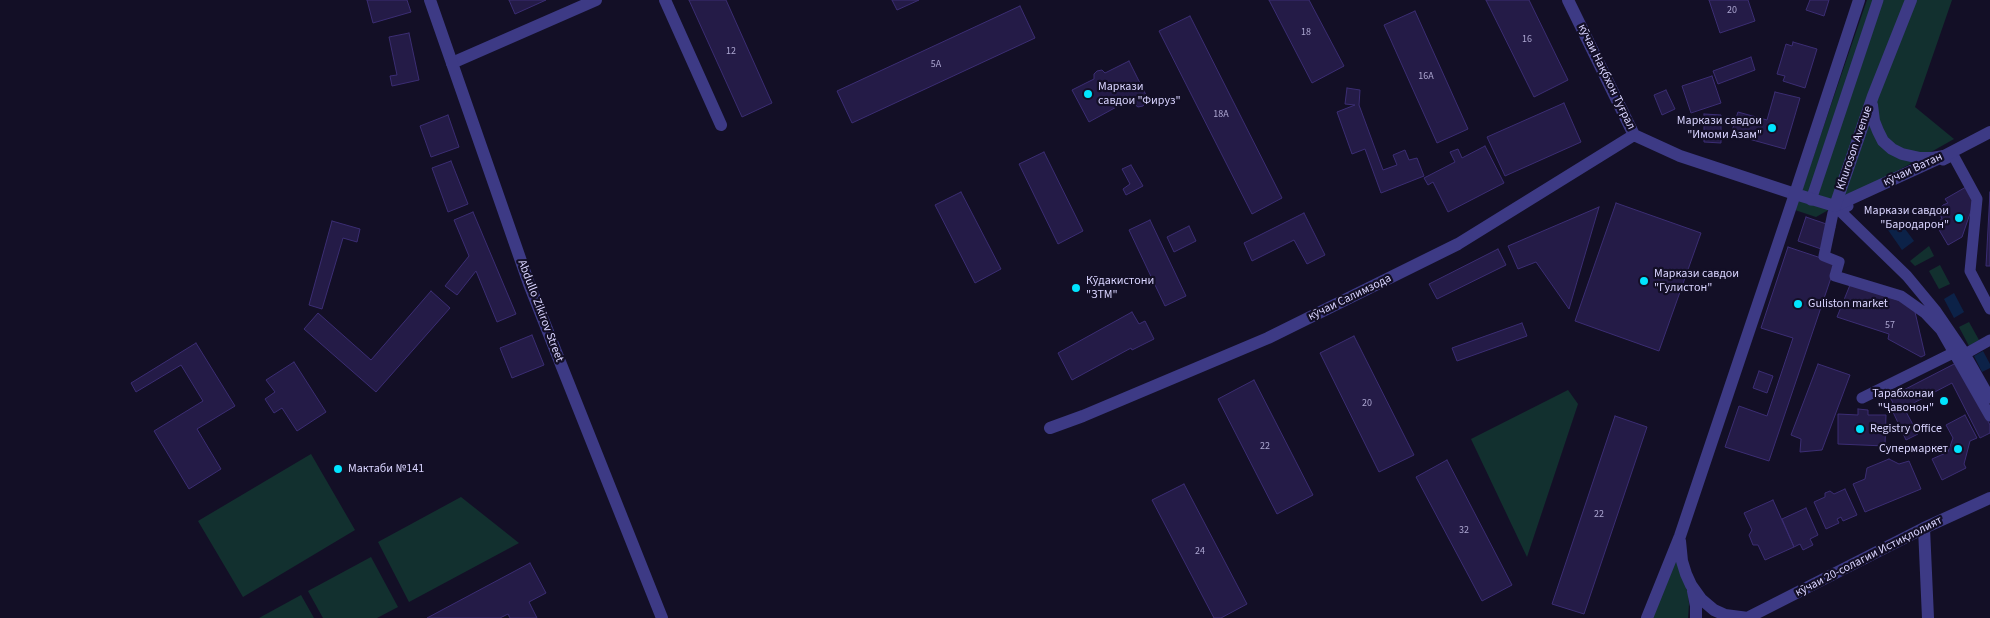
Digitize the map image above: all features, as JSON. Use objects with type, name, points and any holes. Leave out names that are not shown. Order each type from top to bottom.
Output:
[{"type":"street","name":"Abdullo Zikirov Street","points":[[430,0],[528,284],[662,618]]},
{"type":"street","points":[[452,63],[596,0]]},
{"type":"street","points":[[665,0],[721,125]]},
{"type":"street","name":"кӯчаи Нақбхон Туғрал","points":[[1568,0],[1634,135],[1680,156],[1794,194]]},
{"type":"street","points":[[1647,618],[1680,536],[1859,0]]},
{"type":"street","points":[[1811,200],[1878,0]]},
{"type":"street","name":"Khuroson Avenue","points":[[1794,194],[1835,206],[1873,96],[1911,0]]},
{"type":"street","points":[[1873,96],[1874,121],[1883,141],[1892,149],[1902,154],[1920,158],[1944,156]]},
{"type":"street","name":"кӯчаи Ватан","points":[[1835,206],[1944,156],[1990,132]]},
{"type":"street","name":"кӯчаи Салимзода","points":[[1050,428],[1091,413],[1268,338],[1458,244],[1634,135]]},
{"type":"street","points":[[1990,308],[1970,271],[1977,199],[1953,155],[1833,213],[1824,256],[1839,262],[1835,276],[1902,296],[1925,312],[1941,330],[1990,416]]},
{"type":"street","points":[[1835,206],[1922,293],[1950,329],[1990,398]]},
{"type":"street","points":[[1862,398],[1990,340]]},
{"type":"street","name":"кӯчаи 20-солагии Истиқлолият","points":[[1748,618],[1924,528],[1990,498]]},
{"type":"street","points":[[1924,528],[1928,618]]},
{"type":"street","points":[[1680,536],[1682,561],[1691,585],[1696,606],[1696,618]]},
{"type":"street","points":[[1691,585],[1701,599],[1714,610],[1730,616],[1748,618]]},
{"type":"green space","points":[[1867,0],[1952,0],[1915,107],[1954,139],[1816,217],[1795,210]]},
{"type":"green space","points":[[1929,246],[1934,256],[1915,266],[1910,261]]},
{"type":"green space","points":[[1940,265],[1950,284],[1939,289],[1929,271]]},
{"type":"green space","points":[[1969,322],[1979,340],[1969,346],[1959,327]]},
{"type":"green space","points":[[1568,390],[1578,404],[1527,557],[1471,439]]},
{"type":"green space","points":[[311,454],[355,530],[243,597],[198,521]]},
{"type":"green space","points":[[461,497],[519,543],[409,602],[378,542]]},
{"type":"green space","points":[[1673,549],[1687,586],[1688,618],[1648,618]]},
{"type":"green space","points":[[371,557],[398,607],[377,618],[323,618],[308,591]]},
{"type":"green space","points":[[301,595],[314,618],[259,618]]},
{"type":"water","points":[[1900,222],[1914,241],[1902,250],[1888,230]]},
{"type":"water","points":[[1954,293],[1964,312],[1954,318],[1944,299]]},
{"type":"water","points":[[1983,351],[1990,364],[1990,368],[1982,372],[1974,356]]},
{"type":"building","points":[[367,0],[407,0],[411,12],[373,23]]},
{"type":"building","points":[[509,0],[546,0],[515,14]]},
{"type":"building","points":[[689,0],[726,0],[772,103],[742,117]]},
{"type":"building","points":[[892,0],[919,0],[897,10]]},
{"type":"building","points":[[1269,0],[1309,0],[1344,66],[1312,83]]},
{"type":"building","points":[[1486,0],[1529,0],[1568,80],[1534,97]]},
{"type":"building","points":[[1709,0],[1748,0],[1755,21],[1720,33]]},
{"type":"building","points":[[1810,0],[1829,0],[1824,16],[1806,10]]},
{"type":"building","points":[[1020,6],[1035,38],[852,123],[837,91]]},
{"type":"building","points":[[1415,11],[1468,129],[1437,143],[1384,25]]},
{"type":"building","points":[[1190,16],[1282,198],[1252,214],[1159,31]]},
{"type":"building","points":[[409,33],[419,80],[392,86],[390,76],[397,75],[389,37]]},
{"type":"building","points":[[1793,42],[1817,49],[1805,88],[1783,81],[1785,76],[1777,74],[1786,44],[1792,46]]},
{"type":"building","points":[[1751,57],[1755,70],[1718,84],[1713,71]]},
{"type":"building","points":[[1129,61],[1147,97],[1146,102],[1143,106],[1138,107],[1131,99],[1089,122],[1072,90],[1094,79],[1094,74],[1097,71],[1102,70],[1105,73]]},
{"type":"building","points":[[1712,76],[1721,103],[1691,113],[1682,86]]},
{"type":"building","points":[[1347,88],[1360,90],[1359,105],[1383,170],[1397,165],[1393,155],[1405,150],[1409,160],[1417,158],[1424,176],[1381,193],[1365,149],[1352,154],[1337,112],[1355,105],[1345,104]]},
{"type":"building","points":[[1666,90],[1675,109],[1662,115],[1654,95]]},
{"type":"building","points":[[1775,92],[1800,98],[1785,149],[1731,134],[1738,112],[1767,120]]},
{"type":"building","points":[[1564,103],[1581,142],[1505,176],[1487,137]]},
{"type":"building","points":[[1704,114],[1721,115],[1721,143],[1704,142]]},
{"type":"building","points":[[448,115],[459,147],[431,157],[420,126]]},
{"type":"building","points":[[1485,146],[1504,183],[1448,212],[1433,182],[1428,185],[1424,178],[1455,162],[1450,152],[1458,149],[1462,158]]},
{"type":"building","points":[[1044,152],[1083,231],[1058,244],[1019,164]]},
{"type":"building","points":[[451,161],[468,204],[448,212],[432,168]]},
{"type":"building","points":[[1131,165],[1143,186],[1126,195],[1123,189],[1130,184],[1122,169]]},
{"type":"building","points":[[1966,187],[1974,202],[1962,237],[1948,245],[1935,223],[1942,219],[1939,211],[1943,205],[1948,203],[1945,199]]},
{"type":"building","points":[[961,192],[1001,269],[975,283],[935,205]]},
{"type":"building","points":[[1990,192],[1990,266],[1986,266]]},
{"type":"building","points":[[1616,203],[1701,233],[1659,351],[1575,321]]},
{"type":"building","points":[[1599,207],[1569,309],[1536,262],[1518,269],[1508,246]]},
{"type":"building","points":[[473,212],[516,314],[497,322],[476,271],[457,295],[445,286],[469,256],[454,220]]},
{"type":"building","points":[[1304,213],[1325,255],[1307,264],[1294,240],[1252,261],[1244,243]]},
{"type":"building","points":[[1806,217],[1835,227],[1827,251],[1798,241]]},
{"type":"building","points":[[1150,220],[1186,296],[1165,306],[1129,230]]},
{"type":"building","points":[[332,221],[360,229],[357,242],[343,238],[322,309],[309,305]]},
{"type":"building","points":[[1189,226],[1196,241],[1174,252],[1167,237]]},
{"type":"building","points":[[1788,247],[1836,263],[1769,461],[1725,447],[1739,406],[1767,416],[1793,338],[1761,328]]},
{"type":"building","points":[[1498,249],[1506,265],[1437,299],[1429,284]]},
{"type":"building","points":[[1850,285],[1908,303],[1915,312],[1925,355],[1921,357],[1888,339],[1889,334],[1837,317]]},
{"type":"building","points":[[431,291],[450,308],[376,392],[304,329],[318,313],[371,360]]},
{"type":"building","points":[[1132,312],[1139,324],[1145,321],[1154,339],[1132,350],[1131,348],[1072,380],[1058,353]]},
{"type":"building","points":[[1522,323],[1527,336],[1457,361],[1452,348]]},
{"type":"building","points":[[532,335],[544,365],[512,378],[500,348]]},
{"type":"building","points":[[1354,336],[1414,455],[1379,472],[1320,353]]},
{"type":"building","points":[[196,343],[235,406],[197,429],[221,469],[189,489],[154,431],[203,401],[181,365],[136,392],[131,383]]},
{"type":"building","points":[[294,362],[326,412],[297,431],[282,408],[274,413],[265,399],[275,392],[266,380]]},
{"type":"building","points":[[1958,362],[1990,425],[1990,433],[1980,438],[1952,383],[1904,408],[1918,434],[1906,440],[1893,412],[1897,411],[1890,397]]},
{"type":"building","points":[[1818,364],[1850,375],[1822,450],[1800,452],[1801,439],[1791,435]]},
{"type":"building","points":[[1759,371],[1773,376],[1767,393],[1753,388]]},
{"type":"building","points":[[1254,380],[1313,495],[1277,514],[1218,399]]},
{"type":"building","points":[[1858,409],[1868,410],[1868,415],[1886,415],[1885,446],[1838,444],[1838,414],[1858,415]]},
{"type":"building","points":[[1965,415],[1977,438],[1970,441],[1964,464],[1966,468],[1942,480],[1932,459],[1948,452],[1953,438],[1946,425]]},
{"type":"building","points":[[1615,416],[1647,427],[1584,614],[1552,604]]},
{"type":"building","points":[[1889,459],[1899,464],[1909,461],[1921,489],[1865,512],[1853,484],[1865,479],[1867,468]]},
{"type":"building","points":[[1447,460],[1512,585],[1482,601],[1416,477]]},
{"type":"building","points":[[1184,484],[1247,604],[1221,618],[1214,618],[1152,500]]},
{"type":"building","points":[[1845,489],[1857,515],[1843,521],[1841,517],[1837,519],[1839,523],[1826,529],[1814,502],[1825,497],[1825,493],[1830,491],[1834,494]]},
{"type":"building","points":[[1773,500],[1794,547],[1765,560],[1758,545],[1753,545],[1749,535],[1752,530],[1744,513]]},
{"type":"building","points":[[1806,508],[1818,535],[1810,539],[1813,545],[1803,550],[1800,544],[1794,547],[1782,519]]},
{"type":"building","points":[[530,563],[546,593],[529,602],[537,618],[510,618],[508,614],[500,618],[427,618]]},
{"type":"place","name":"Маркази савдои \"Фируз\"","points":[[1088,94]]},
{"type":"place","name":"Маркази савдои \"Имоми Азам\"","points":[[1772,128]]},
{"type":"place","name":"Маркази савдои \"Бародарон\"","points":[[1959,218]]},
{"type":"place","name":"Маркази савдои \"Гулистон\"","points":[[1644,281]]},
{"type":"place","name":"Кӯдакистони \"ЗТМ\"","points":[[1076,288]]},
{"type":"place","name":"Guliston market","points":[[1798,304]]},
{"type":"place","name":"Тарабхонаи \"Ҷавонон\"","points":[[1944,401]]},
{"type":"place","name":"Registry Office","points":[[1860,429]]},
{"type":"place","name":"Супермаркет","points":[[1958,449]]},
{"type":"place","name":"Мактаби №141","points":[[338,469]]}]
